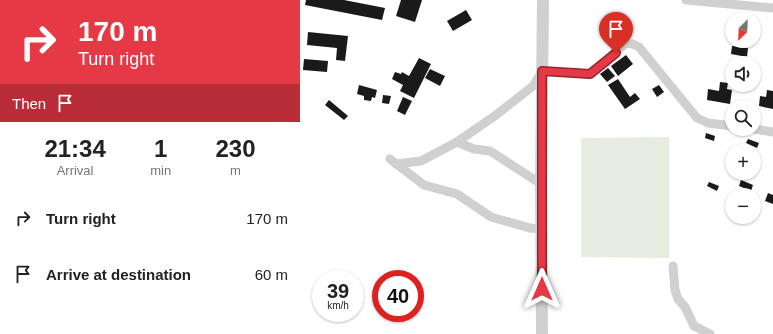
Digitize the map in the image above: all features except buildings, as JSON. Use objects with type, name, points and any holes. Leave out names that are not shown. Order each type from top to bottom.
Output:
[{"type":"street","points":[[542,334],[541,184],[543,0]]},
{"type":"street","points":[[686,0],[773,8]]},
{"type":"street","points":[[542,71],[590,74],[626,43],[633,44],[639,47],[697,118],[708,123],[725,125]]},
{"type":"street","points":[[542,71],[533,86],[496,116],[457,142],[421,161],[393,161],[424,185],[457,194],[491,217],[530,228],[542,229]]},
{"type":"street","points":[[761,130],[773,132]]},
{"type":"street","points":[[457,142],[474,149],[490,151],[541,184]]},
{"type":"street","points":[[673,266],[675,290],[678,299],[685,307],[694,326],[710,334]]},
{"type":"shaded area","points":[[669,137],[669,258],[581,257],[581,138]]},
{"type":"route","points":[[542,289],[542,71],[590,74],[616,53]]}]
